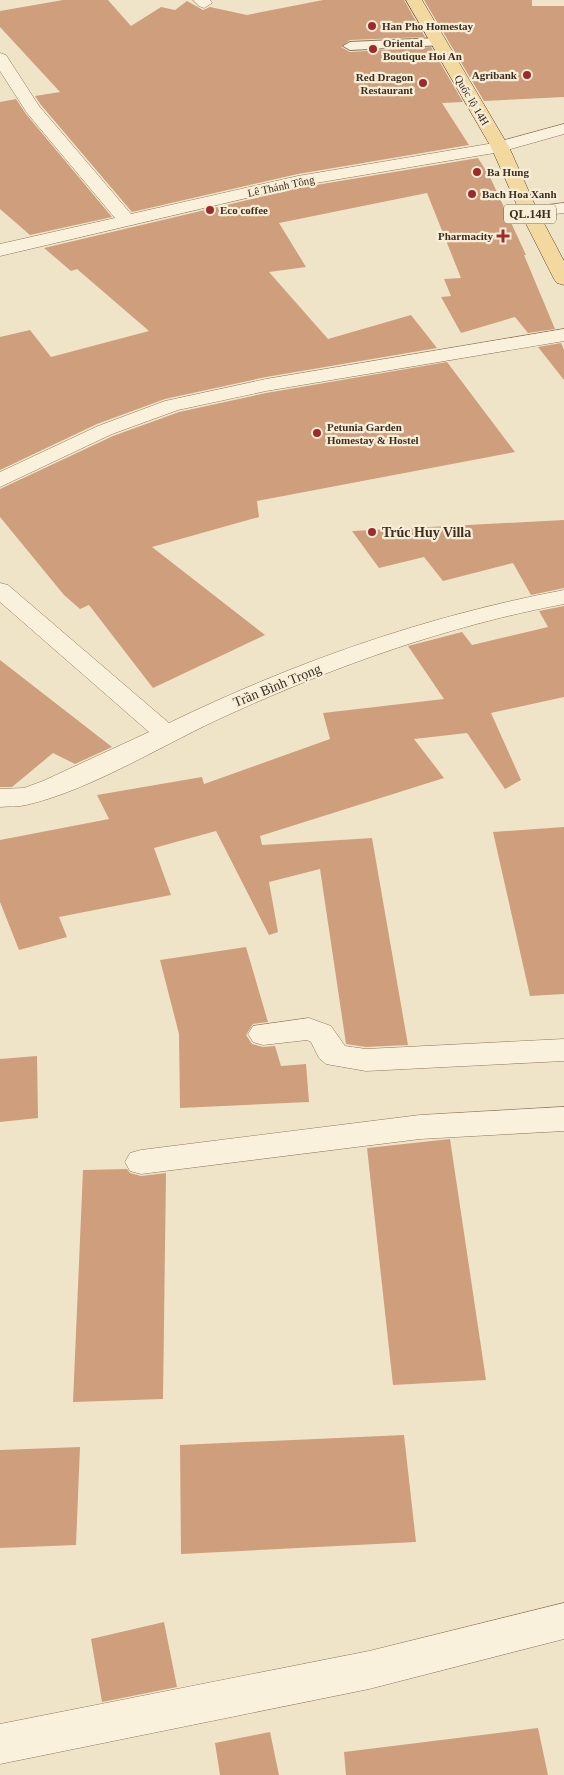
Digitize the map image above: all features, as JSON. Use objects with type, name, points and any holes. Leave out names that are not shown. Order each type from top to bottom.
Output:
[{"type":"main road","name":"Quốc lộ 14H","points":[[414,0],[500,147]]},
{"type":"main road","name":"QL.14H","points":[[500,147],[529,212],[564,280]]},
{"type":"street","points":[[0,58],[8,81],[127,221]]},
{"type":"street","name":"Lê Thánh Tông","points":[[0,250],[298,181],[500,147],[564,129]]},
{"type":"street","points":[[529,212],[564,208]]},
{"type":"street","points":[[0,480],[105,430],[172,405],[266,385],[564,335]]},
{"type":"street","points":[[0,590],[165,733]]},
{"type":"street","name":"Trần Bình Trọng","points":[[0,798],[28,796],[82,774],[165,733],[246,697],[336,661],[439,625],[510,606],[564,597]]},
{"type":"street","points":[[264,1034],[309,1029],[316,1030],[337,1056],[366,1060],[564,1050]]},
{"type":"street","points":[[142,1162],[420,1127],[564,1119]]},
{"type":"street","points":[[0,1744],[368,1670],[564,1620]]},
{"type":"lane","points":[[350,46],[437,42]]},
{"type":"building","points":[[63,0],[108,0],[131,26],[161,7],[175,10],[187,1],[203,10],[210,7],[247,15],[323,0],[404,0],[425,37],[350,40],[341,47],[350,52],[431,47],[463,102],[442,103],[469,145],[298,174],[132,212],[41,105],[35,96],[60,92],[0,27],[0,11]]},
{"type":"building","points":[[424,0],[532,0],[532,6],[564,6],[564,97],[484,101]]},
{"type":"building","points":[[16,99],[26,114],[112,217],[30,235],[0,209],[0,102]]},
{"type":"building","points":[[478,158],[490,177],[526,255],[524,255],[555,329],[528,333],[515,317],[461,333],[441,297],[451,296],[444,279],[461,278],[427,193],[279,223],[306,267],[269,272],[328,339],[411,315],[437,348],[266,377],[165,399],[97,424],[0,470],[0,337],[30,330],[51,357],[149,331],[77,269],[71,271],[44,248],[298,188]]},
{"type":"building","points":[[561,343],[564,350],[564,380],[538,347]]},
{"type":"building","points":[[447,362],[515,452],[257,501],[259,517],[152,547],[265,635],[153,688],[89,605],[80,609],[64,595],[0,517],[0,489],[113,436],[179,412],[266,393]]},
{"type":"building","points":[[564,520],[564,588],[531,595],[513,563],[443,581],[424,557],[379,568],[352,531]]},
{"type":"building","points":[[564,606],[564,697],[491,713],[521,780],[505,789],[467,733],[414,739],[444,778],[260,836],[262,845],[372,838],[408,1045],[366,1047],[346,1044],[320,869],[269,882],[278,932],[269,935],[216,831],[154,848],[171,895],[59,917],[67,937],[19,950],[0,902],[0,840],[109,819],[97,795],[202,777],[204,784],[330,739],[323,713],[444,699],[408,646],[462,632],[472,645],[548,627],[539,611]]},
{"type":"building","points":[[0,660],[112,747],[75,764],[53,753],[12,787],[0,787]]},
{"type":"building","points":[[564,827],[564,994],[530,996],[493,832]]},
{"type":"building","points":[[246,947],[268,1022],[253,1024],[246,1035],[252,1044],[263,1047],[275,1046],[281,1066],[306,1064],[309,1102],[180,1108],[179,1034],[160,960]]},
{"type":"building","points":[[37,1056],[38,1118],[0,1122],[0,1059]]},
{"type":"building","points":[[450,1139],[486,1380],[393,1385],[367,1148]]},
{"type":"building","points":[[127,1169],[130,1173],[141,1176],[166,1173],[163,1399],[73,1402],[83,1170]]},
{"type":"building","points":[[404,1435],[416,1542],[181,1554],[180,1445]]},
{"type":"building","points":[[80,1447],[76,1545],[0,1548],[0,1450]]},
{"type":"building","points":[[164,1622],[177,1687],[102,1702],[91,1639]]},
{"type":"building","points":[[538,1728],[548,1775],[346,1775],[344,1752]]},
{"type":"building","points":[[270,1732],[279,1775],[220,1775],[215,1743]]},
{"type":"place","name":"Han Pho Homestay","points":[[372,26]]},
{"type":"place","name":"Oriental Boutique Hoi An","points":[[373,49]]},
{"type":"place","name":"Agribank","points":[[527,75]]},
{"type":"place","name":"Red Dragon Restaurant","points":[[423,83]]},
{"type":"place","name":"Ba Hung","points":[[477,172]]},
{"type":"place","name":"Bach Hoa Xanh","points":[[472,194]]},
{"type":"place","name":"Eco coffee","points":[[210,210]]},
{"type":"place","name":"Pharmacity","points":[[503,236]]},
{"type":"place","name":"Petunia Garden Homestay & Hostel","points":[[317,433]]},
{"type":"place","name":"Trúc Huy Villa","points":[[372,532]]}]
